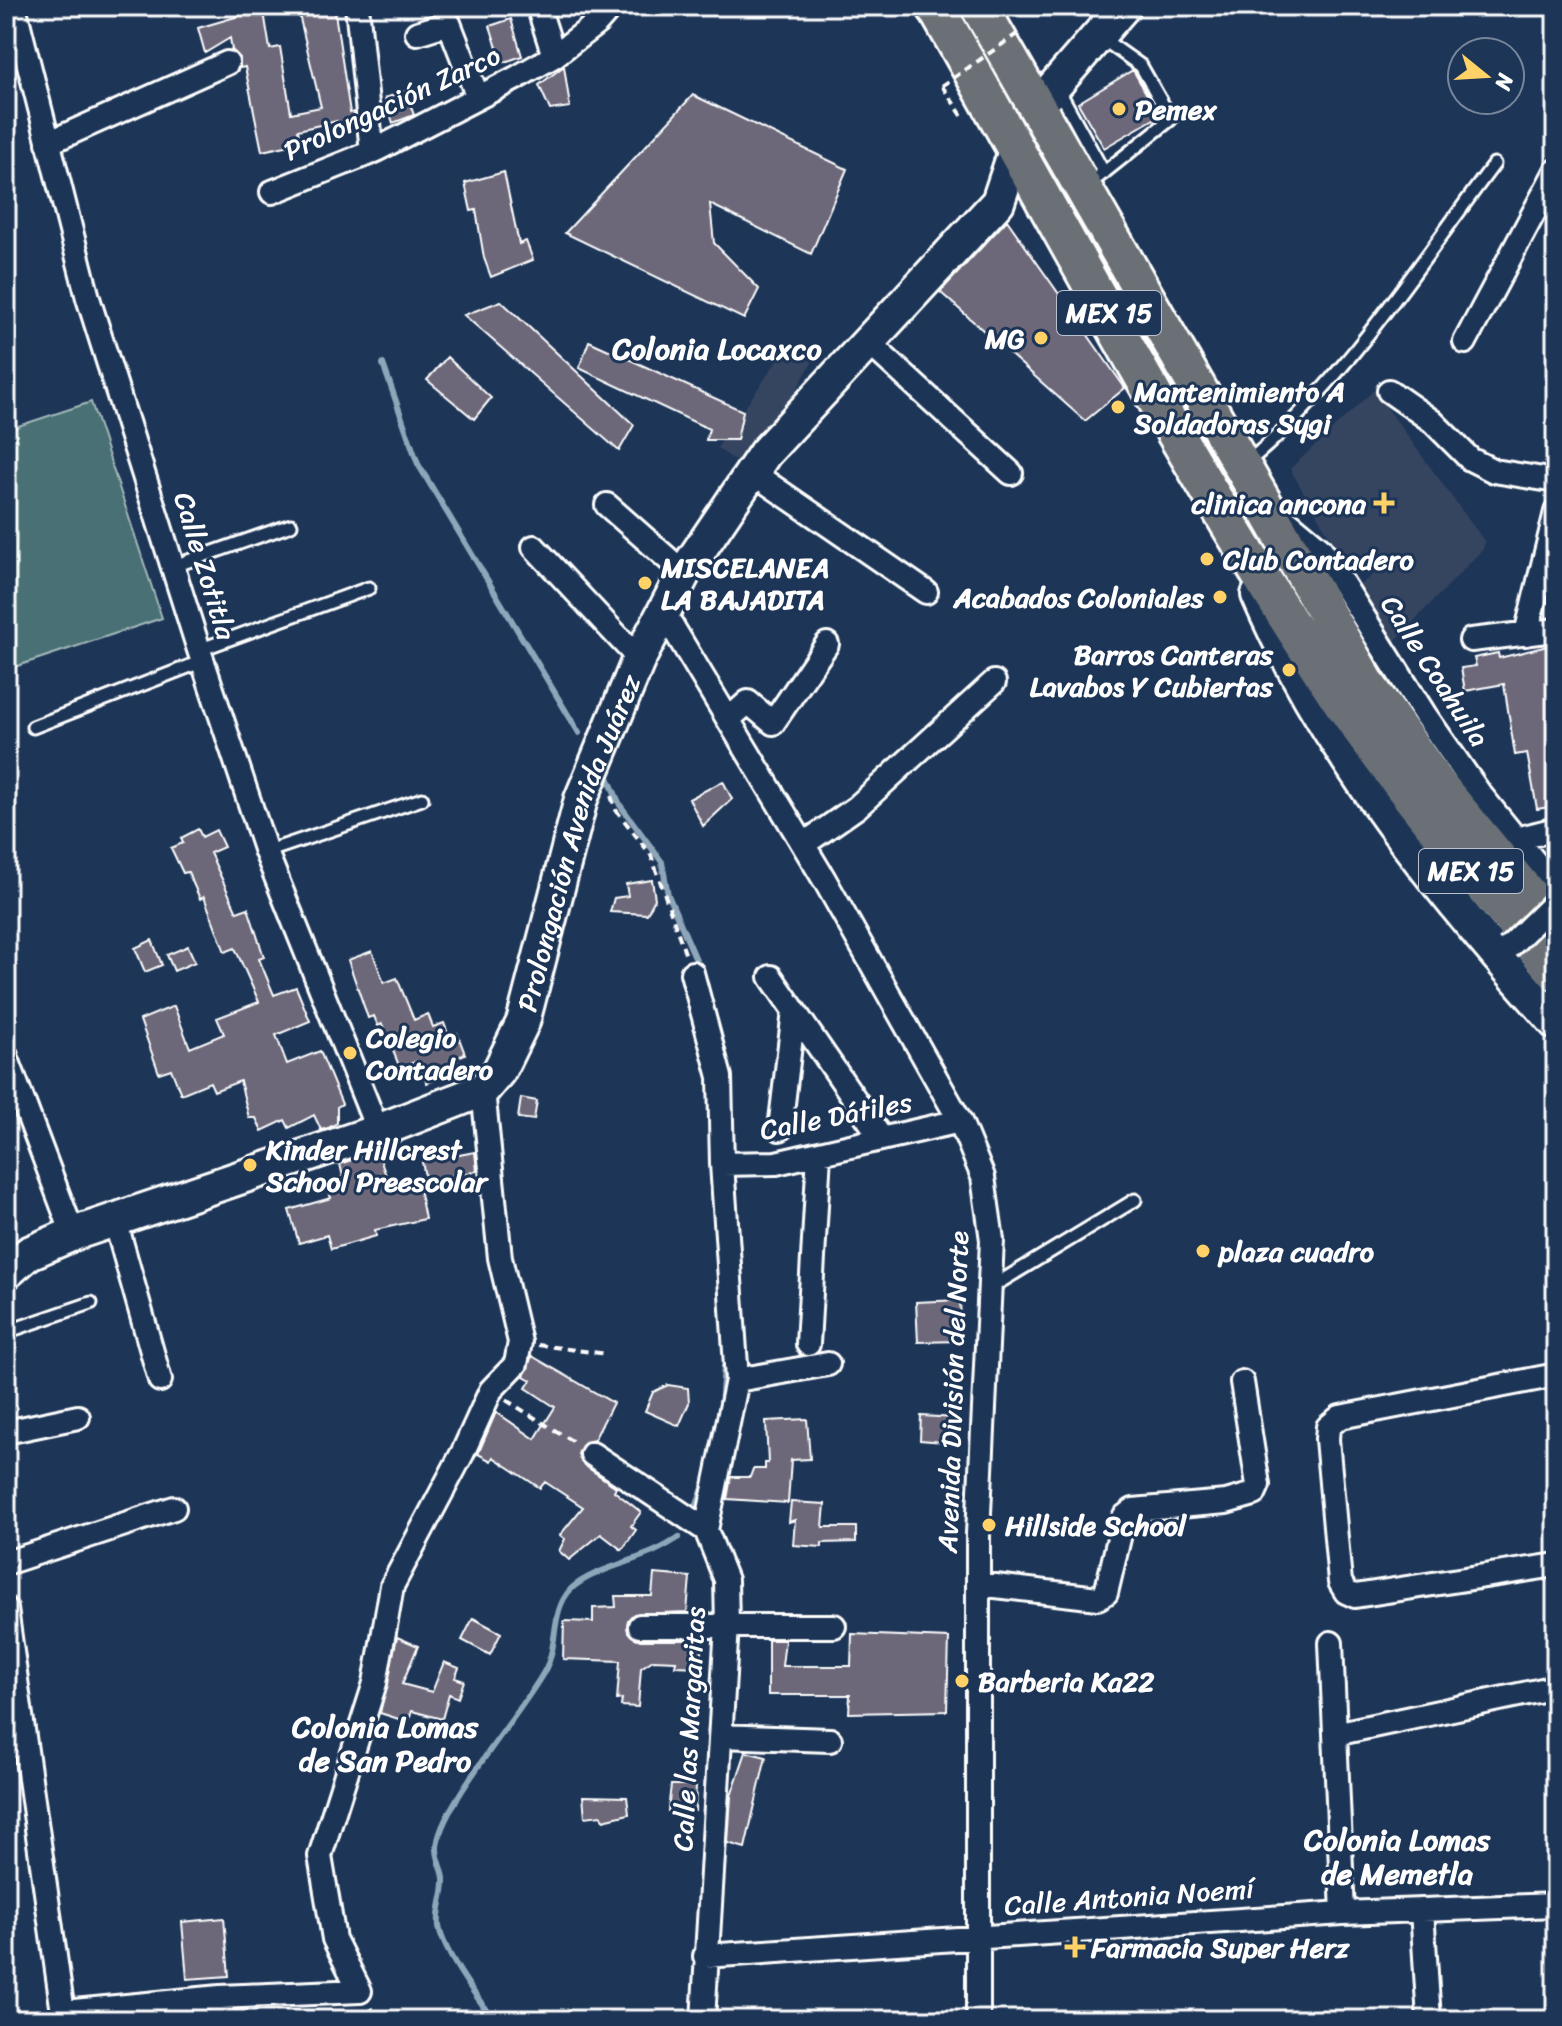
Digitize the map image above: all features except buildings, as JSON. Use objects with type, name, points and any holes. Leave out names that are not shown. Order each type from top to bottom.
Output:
[{"type":"main road","name":"MEX 15","points":[[935,6],[1229,526],[1339,699],[1451,847],[1556,972]]},
{"type":"main road","name":"MEX 15","points":[[979,6],[1046,96],[1094,181],[1242,467],[1368,686],[1438,785],[1556,928]]},
{"type":"street","name":"Calle Zotitla","points":[[14,6],[54,140],[88,298],[201,656],[266,852],[378,1131]]},
{"type":"street","points":[[357,6],[372,152]]},
{"type":"street","points":[[538,6],[554,56]]},
{"type":"street","name":"Prolongación Zarco","points":[[272,192],[372,152],[554,56],[597,23],[612,6]]},
{"type":"street","points":[[1046,96],[1124,6]]},
{"type":"street","points":[[417,33],[449,23],[477,95]]},
{"type":"street","points":[[54,140],[227,63]]},
{"type":"street","name":"Prolongación Avenida Juárez","points":[[483,1090],[499,1071],[523,1022],[581,799],[639,659],[684,573],[757,476],[868,342],[998,202],[1016,148]]},
{"type":"street","points":[[1465,342],[1556,171]]},
{"type":"street","points":[[998,202],[1032,204],[1053,214]]},
{"type":"street","points":[[868,342],[1011,473]]},
{"type":"street","points":[[1389,391],[1432,421],[1470,459],[1494,471],[1556,481]]},
{"type":"street","points":[[757,476],[926,592]]},
{"type":"street","name":"Calle Coahuila","points":[[1260,498],[1321,549],[1425,715],[1480,794],[1539,867],[1556,881]]},
{"type":"street","points":[[607,505],[684,573]]},
{"type":"street","points":[[1526,634],[1556,512]]},
{"type":"street","points":[[1229,526],[1272,626],[1326,721],[1401,832],[1503,953],[1556,1023]]},
{"type":"street","points":[[534,547],[639,659]]},
{"type":"street","name":"Avenida División del Norte","points":[[663,611],[804,844],[960,1121],[983,1177],[992,1240],[978,1584],[978,2020]]},
{"type":"street","points":[[1471,640],[1556,630]]},
{"type":"street","points":[[729,719],[748,702],[773,723],[827,644]]},
{"type":"street","points":[[804,844],[857,807],[994,682]]},
{"type":"street","points":[[1516,839],[1556,829]]},
{"type":"street","points":[[1503,953],[1556,901]]},
{"type":"street","points":[[592,1454],[706,1530],[737,1380],[722,1164],[720,1077],[692,973]]},
{"type":"street","points":[[771,977],[882,1139]]},
{"type":"street","points":[[780,1129],[794,1011]]},
{"type":"street","points":[[6,1056],[73,1234]]},
{"type":"street","points":[[6,1273],[29,1253],[73,1234],[378,1131],[483,1090],[500,1258],[520,1342],[516,1364],[491,1390],[463,1452],[392,1586],[375,1683],[320,1856],[334,1939],[360,1991],[220,1997],[64,2016],[6,1609]]},
{"type":"street","name":"Calle Dátiles","points":[[722,1164],[776,1163],[960,1121]]},
{"type":"street","points":[[808,1344],[819,1154]]},
{"type":"street","points":[[115,1220],[160,1380]]},
{"type":"street","points":[[737,1380],[828,1364]]},
{"type":"street","points":[[1556,1375],[1333,1420],[1327,1439],[1340,1582],[1346,1592],[1355,1596],[1556,1565]]},
{"type":"street","points":[[978,1584],[1098,1598],[1106,1593],[1124,1517],[1133,1510],[1226,1502],[1254,1494],[1258,1485],[1242,1382]]},
{"type":"street","points":[[6,1432],[78,1417]]},
{"type":"street","points":[[6,1563],[174,1508]]},
{"type":"street","name":"Calle las Margaritas","points":[[703,2020],[727,1625],[726,1580],[706,1530]]},
{"type":"street","points":[[640,1626],[834,1626]]},
{"type":"street","points":[[1331,1643],[1343,1913]]},
{"type":"street","points":[[1335,1734],[1556,1687]]},
{"type":"street","points":[[721,1736],[830,1740]]},
{"type":"street","name":"Calle Antonia Noemí","points":[[705,1956],[1343,1913],[1556,1905]]},
{"type":"street","points":[[1422,1910],[1429,2020]]},
{"type":"street","points":[[220,1997],[223,2020]]},
{"type":"lane","points":[[1094,181],[1171,119],[1141,66],[1098,36]]},
{"type":"lane","points":[[1242,467],[1290,426],[1350,355],[1494,164]]},
{"type":"lane","points":[[174,566],[291,525]]},
{"type":"lane","points":[[33,727],[369,588]]},
{"type":"lane","points":[[266,852],[422,799]]},
{"type":"lane","points":[[990,1288],[1135,1200]]},
{"type":"lane","points":[[6,1332],[91,1303]]},
{"type":"path","points":[[963,117],[942,86],[1017,34]]},
{"type":"path","points":[[616,810],[651,855],[692,973]]},
{"type":"path","points":[[520,1342],[607,1354]]},
{"type":"path","points":[[491,1390],[592,1454]]},
{"type":"shaded area","points":[[788,345],[813,361],[750,471],[717,448]]},
{"type":"shaded area","name":"clinica ancona","points":[[1374,390],[1485,542],[1483,549],[1394,642],[1360,585],[1375,573],[1362,555],[1347,566],[1290,469]]},
{"type":"green space","points":[[91,402],[162,618],[8,669],[6,430]]},
{"type":"waterway","points":[[383,364],[418,464],[579,733]]},
{"type":"waterway","points":[[607,775],[620,805],[662,862],[668,895],[701,971]]},
{"type":"waterway","points":[[721,1407],[724,1366]]},
{"type":"waterway","points":[[695,1510],[706,1480]]},
{"type":"waterway","points":[[494,2020],[462,1974],[439,1926],[444,1878],[437,1849],[441,1831],[466,1785],[546,1668],[560,1607],[571,1589],[581,1581],[652,1552],[679,1537]]},
{"type":"place","name":"Pemex","points":[[1119,109]]},
{"type":"place","name":"MG","points":[[1041,338]]},
{"type":"place","name":"Mantenimiento A Soldadoras Sygi","points":[[1118,407]]},
{"type":"place","name":"clinica ancona","points":[[1384,503]]},
{"type":"place","name":"Club Contadero","points":[[1207,559]]},
{"type":"place","name":"MISCELANEA LA BAJADITA","points":[[645,583]]},
{"type":"place","name":"Acabados Coloniales","points":[[1220,597]]},
{"type":"place","name":"Barros Canteras Lavabos Y Cubiertas","points":[[1289,670]]},
{"type":"place","name":"Colegio Contadero","points":[[350,1053]]},
{"type":"place","name":"Kinder Hillcrest School Preescolar","points":[[250,1165]]},
{"type":"place","name":"plaza cuadro","points":[[1203,1251]]},
{"type":"place","name":"Hillside School","points":[[989,1525]]},
{"type":"place","name":"Barberia Ka22","points":[[962,1681]]},
{"type":"place","name":"Farmacia Super Herz","points":[[1075,1947]]},
{"type":"district","name":"Colonia Locaxco","points":[[717,349]]},
{"type":"district","name":"Colonia Lomas de San Pedro","points":[[385,1744]]},
{"type":"district","name":"Colonia Lomas de Memetla","points":[[1397,1857]]}]
